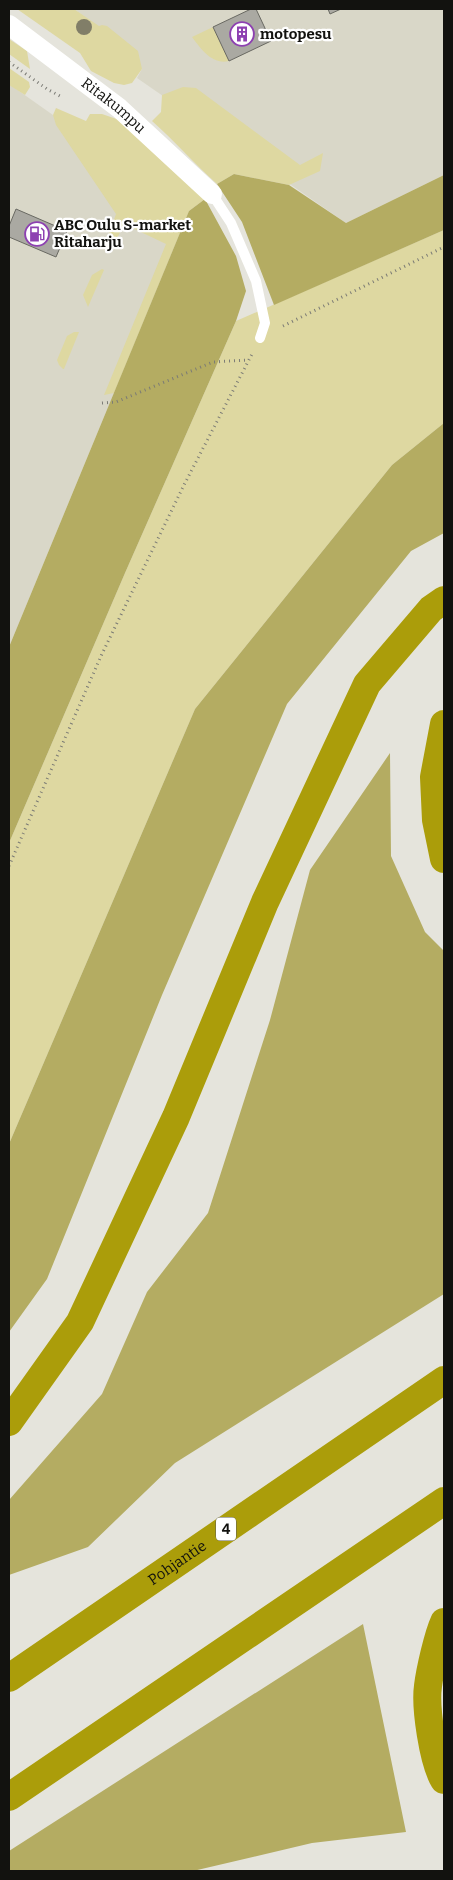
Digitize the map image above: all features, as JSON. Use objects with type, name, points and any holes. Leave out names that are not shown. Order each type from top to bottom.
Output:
[{"type":"highway","points":[[9,1422],[80,1322],[176,1117],[264,902],[367,684],[431,610],[444,600]]},
{"type":"highway","points":[[444,724],[434,777],[436,820],[444,859]]},
{"type":"highway","name":"Pohjantie","points":[[9,1678],[444,1380]]},
{"type":"highway","points":[[9,1797],[444,1501]]},
{"type":"highway","points":[[444,1622],[428,1687],[429,1722],[439,1772],[444,1780]]},
{"type":"street","name":"Ritakumpu","points":[[9,25],[119,108],[212,194]]},
{"type":"lane","points":[[212,194],[231,223],[256,281],[265,323],[260,338]]},
{"type":"path","points":[[9,866],[106,647],[181,491],[260,338],[349,292],[444,247]]},
{"type":"path","points":[[102,403],[116,402],[213,362],[248,360]]},
{"type":"shaded area","points":[[17,9],[74,9],[99,26],[107,26],[138,51],[142,69],[132,83],[124,85],[114,83],[91,71],[80,53]]},
{"type":"shaded area","points":[[74,9],[444,9],[444,175],[346,223],[137,78],[142,69],[99,27]]},
{"type":"shaded area","points":[[213,27],[229,61],[217,61],[212,58],[203,51],[192,37]]},
{"type":"shaded area","points":[[9,39],[27,51],[30,69],[9,54]]},
{"type":"shaded area","points":[[9,68],[29,82],[30,87],[25,95],[9,85]]},
{"type":"shaded area","points":[[9,84],[189,211],[9,647]]},
{"type":"shaded area","points":[[183,87],[196,88],[300,165],[323,153],[320,171],[289,185],[234,174],[217,184],[152,121],[161,112],[162,95]]},
{"type":"shaded area","points":[[56,108],[86,121],[90,114],[102,114],[134,125],[205,199],[189,211],[114,393],[104,395],[166,244],[124,224],[115,243],[113,243],[109,233],[116,214],[56,125],[53,115]]},
{"type":"shaded area","points":[[234,174],[289,185],[346,223],[444,175],[444,230],[274,305],[242,222],[217,184]]},
{"type":"shaded area","points":[[205,199],[236,256],[246,291],[236,321],[9,843],[9,647],[189,211]]},
{"type":"shaded area","points":[[444,230],[444,423],[392,465],[195,709],[9,1144],[9,843],[236,321]]},
{"type":"shaded area","points":[[102,269],[104,270],[88,307],[83,295],[92,275]]},
{"type":"shaded area","points":[[74,332],[79,332],[63,369],[57,360],[67,336]]},
{"type":"shaded area","points":[[444,423],[444,533],[411,551],[287,704],[162,995],[47,1279],[9,1332],[9,1144],[195,709],[392,465]]},
{"type":"shaded area","points":[[390,753],[391,856],[425,932],[444,951],[444,1294],[175,1463],[88,1547],[9,1575],[9,1500],[102,1394],[147,1292],[208,1213],[270,1020],[310,870]]},
{"type":"shaded area","points":[[363,1624],[406,1832],[312,1843],[193,1871],[9,1871],[9,1851]]},
{"type":"building","name":"motopesu","points":[[251,9],[256,9],[271,41],[229,61],[213,27]]},
{"type":"building","points":[[328,9],[341,9],[330,14]]},
{"type":"building","name":"ABC Oulu S-market Ritaharju","points":[[16,209],[67,231],[56,257],[9,237],[9,226]]},
{"type":"place","name":"motopesu","points":[[242,34]]},
{"type":"place","name":"ABC Oulu S-market Ritaharju","points":[[37,234]]}]
